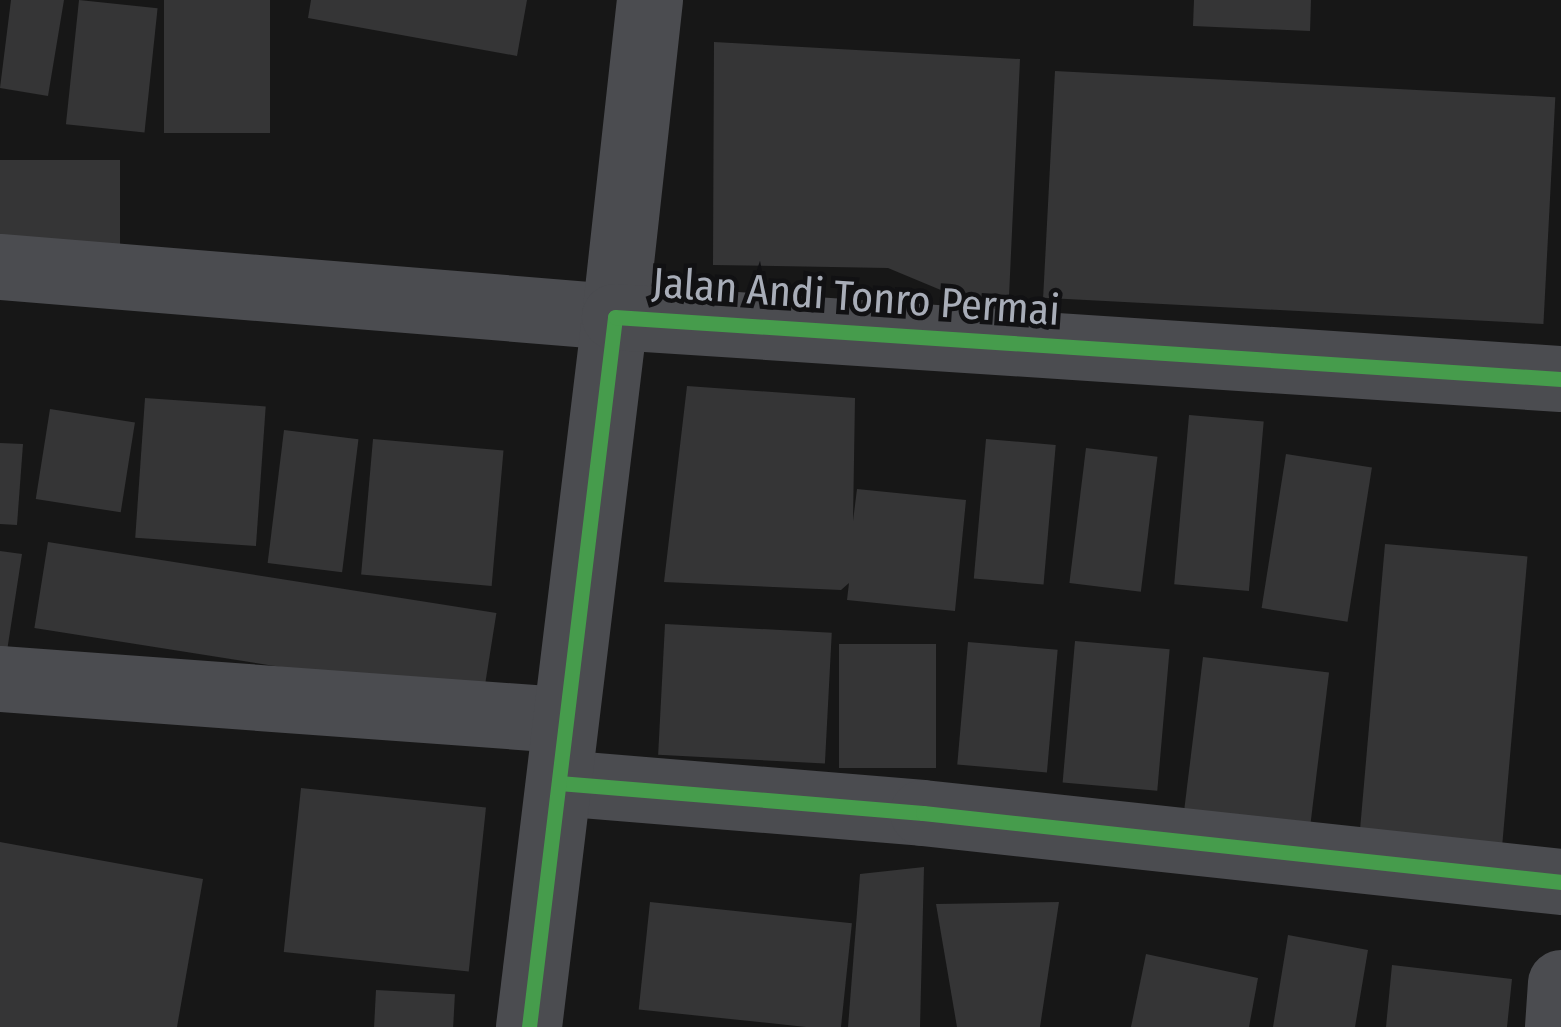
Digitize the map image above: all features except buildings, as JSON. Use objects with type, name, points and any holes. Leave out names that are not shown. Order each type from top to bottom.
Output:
[{"type":"street","name":"Jalan Andi Tonro Permai","points":[[529,1027],[650,0]]},
{"type":"street","name":"Jalan Andi Tonro Permai","points":[[0,267],[615,317],[1561,379]]},
{"type":"street","points":[[0,679],[1561,882]]},
{"type":"street","points":[[1558,1027],[1561,983]]},
{"type":"cycle path","points":[[529,1027],[615,317],[1561,379]]},
{"type":"cycle path","points":[[559,783],[923,813],[1561,882]]}]
